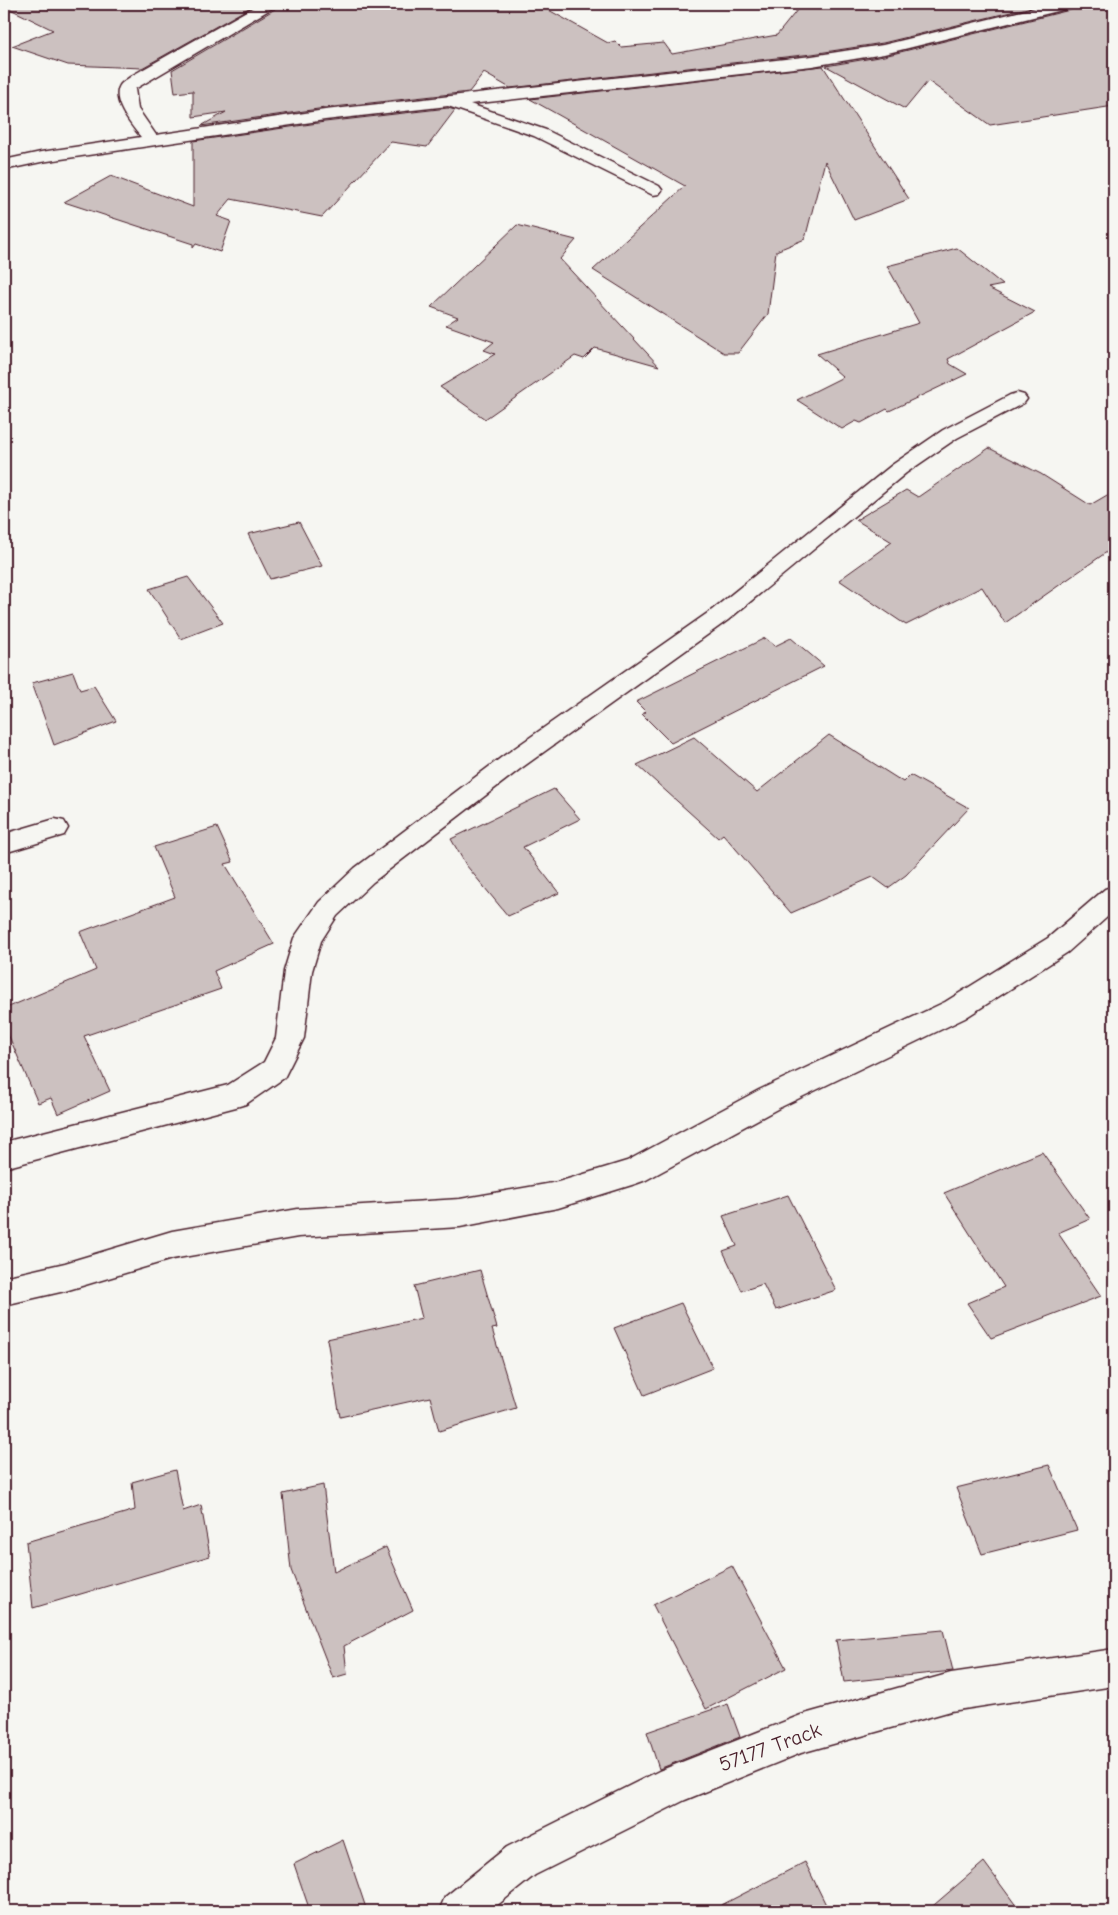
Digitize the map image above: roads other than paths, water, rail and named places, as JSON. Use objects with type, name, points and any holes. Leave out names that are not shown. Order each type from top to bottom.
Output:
[{"type":"street","points":[[152,140],[127,107],[125,97],[127,87],[139,78],[269,4]]},
{"type":"street","points":[[4,165],[41,157],[325,115],[812,61],[884,49],[1069,4]]},
{"type":"street","points":[[978,10],[991,22]]},
{"type":"street","points":[[445,101],[540,133],[653,190]]},
{"type":"street","points":[[4,1155],[236,1095],[274,1070],[290,1038],[298,971],[308,938],[328,909],[364,875],[511,763],[720,615],[898,469],[950,434],[1017,399]]},
{"type":"street","points":[[4,844],[55,828]]},
{"type":"street","points":[[4,1291],[65,1278],[172,1245],[298,1223],[460,1213],[558,1195],[635,1171],[769,1099],[955,1010],[1058,945],[1114,896]]},
{"type":"street","name":"57177 Track","points":[[459,1911],[521,1861],[672,1785],[801,1734],[951,1692],[1114,1667]]}]
